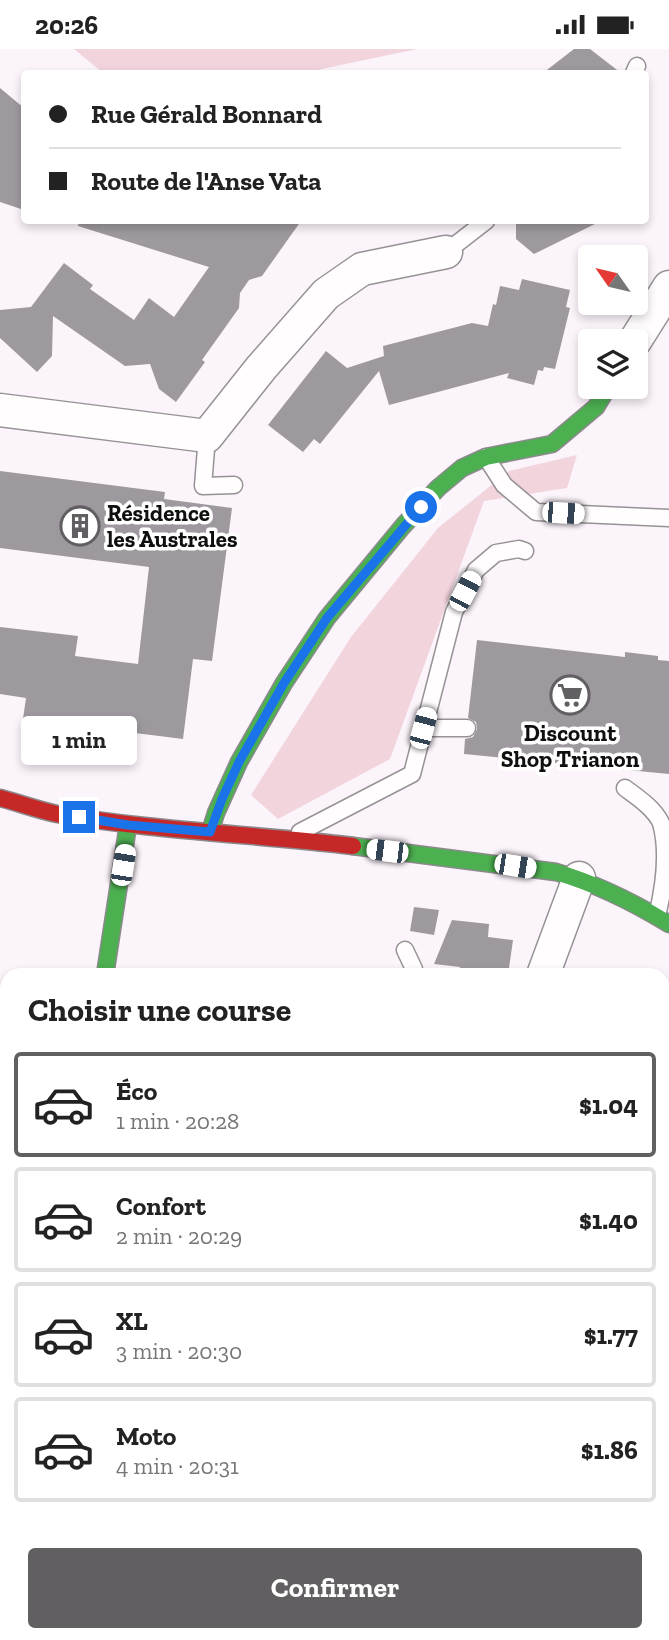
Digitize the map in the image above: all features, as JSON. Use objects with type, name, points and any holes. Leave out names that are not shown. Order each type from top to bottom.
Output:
[{"type":"street","points":[[0,410],[207,436],[261,368],[326,294],[362,269],[446,252]]},
{"type":"street","points":[[643,329],[669,288]]},
{"type":"street","points":[[210,832],[239,762],[284,683],[327,618],[403,526],[438,488],[462,468],[486,457],[552,444],[596,407],[601,399]]},
{"type":"street","points":[[0,799],[54,813],[128,825],[288,838],[556,872],[613,891],[663,920]]},
{"type":"street","points":[[106,968],[128,825]]},
{"type":"street","points":[[546,968],[579,878]]},
{"type":"lane","points":[[446,252],[482,224]]},
{"type":"lane","points":[[207,436],[203,486],[234,485]]},
{"type":"lane","points":[[486,457],[504,485],[536,512],[669,518]]},
{"type":"lane","points":[[288,838],[412,774],[454,612],[476,570],[496,553],[519,549],[525,551]]},
{"type":"lane","points":[[423,728],[467,728]]},
{"type":"lane","points":[[625,788],[660,821],[666,840],[667,876],[663,920]]},
{"type":"lane","points":[[405,950],[414,968]]},
{"type":"shaded area","points":[[74,49],[417,49],[317,70],[99,70]]},
{"type":"shaded area","points":[[577,455],[567,488],[484,501],[390,759],[278,819],[251,795],[351,637],[438,528],[509,471]]},
{"type":"building","points":[[574,49],[590,49],[617,70],[547,70]]},
{"type":"building","points":[[0,88],[21,106],[21,209],[0,202]]},
{"type":"building","points":[[299,224],[262,276],[249,280],[240,293],[239,308],[176,402],[159,389],[150,364],[125,366],[53,316],[52,356],[37,372],[0,338],[0,310],[31,307],[64,263],[93,285],[90,289],[134,320],[149,298],[174,317],[209,267],[78,226]]},
{"type":"building","points":[[516,224],[595,224],[534,254],[516,239]]},
{"type":"building","points":[[522,279],[570,290],[566,307],[570,308],[555,369],[544,367],[543,371],[538,370],[534,385],[507,378],[509,373],[389,405],[379,371],[320,444],[314,439],[303,452],[268,425],[326,351],[347,368],[384,356],[383,346],[472,323],[488,326],[500,286],[519,290]]},
{"type":"building","points":[[0,471],[165,492],[164,499],[232,508],[212,661],[193,659],[183,739],[23,719],[26,698],[0,694],[0,627],[78,636],[75,656],[138,664],[149,567],[0,548]]},
{"type":"building","name":"Discount Shop Trianon","points":[[477,640],[625,657],[625,652],[658,656],[658,660],[669,661],[669,774],[464,754],[465,739],[473,737],[477,729],[476,722],[468,718]]},
{"type":"building","points":[[414,907],[439,910],[434,935],[410,931]]},
{"type":"building","points":[[452,920],[489,924],[488,937],[513,940],[509,968],[460,968],[434,964]]},
{"type":"traffic: fast","points":[[210,832],[239,762],[284,683],[327,618],[403,526],[438,488],[462,468],[486,457],[552,444],[596,407],[601,399]]},
{"type":"traffic: fast","points":[[106,968],[128,825]]},
{"type":"traffic: fast","points":[[353,846],[556,872],[614,894],[669,924]]},
{"type":"traffic: jam","points":[[0,798],[50,812],[94,820],[353,846]]},
{"type":"place","name":"Résidence les Australes","points":[[80,526]]},
{"type":"place","name":"Discount Shop Trianon","points":[[570,695]]},
{"type":"route","points":[[79,817],[128,825],[210,832],[239,762],[284,683],[327,618],[421,507]]}]
